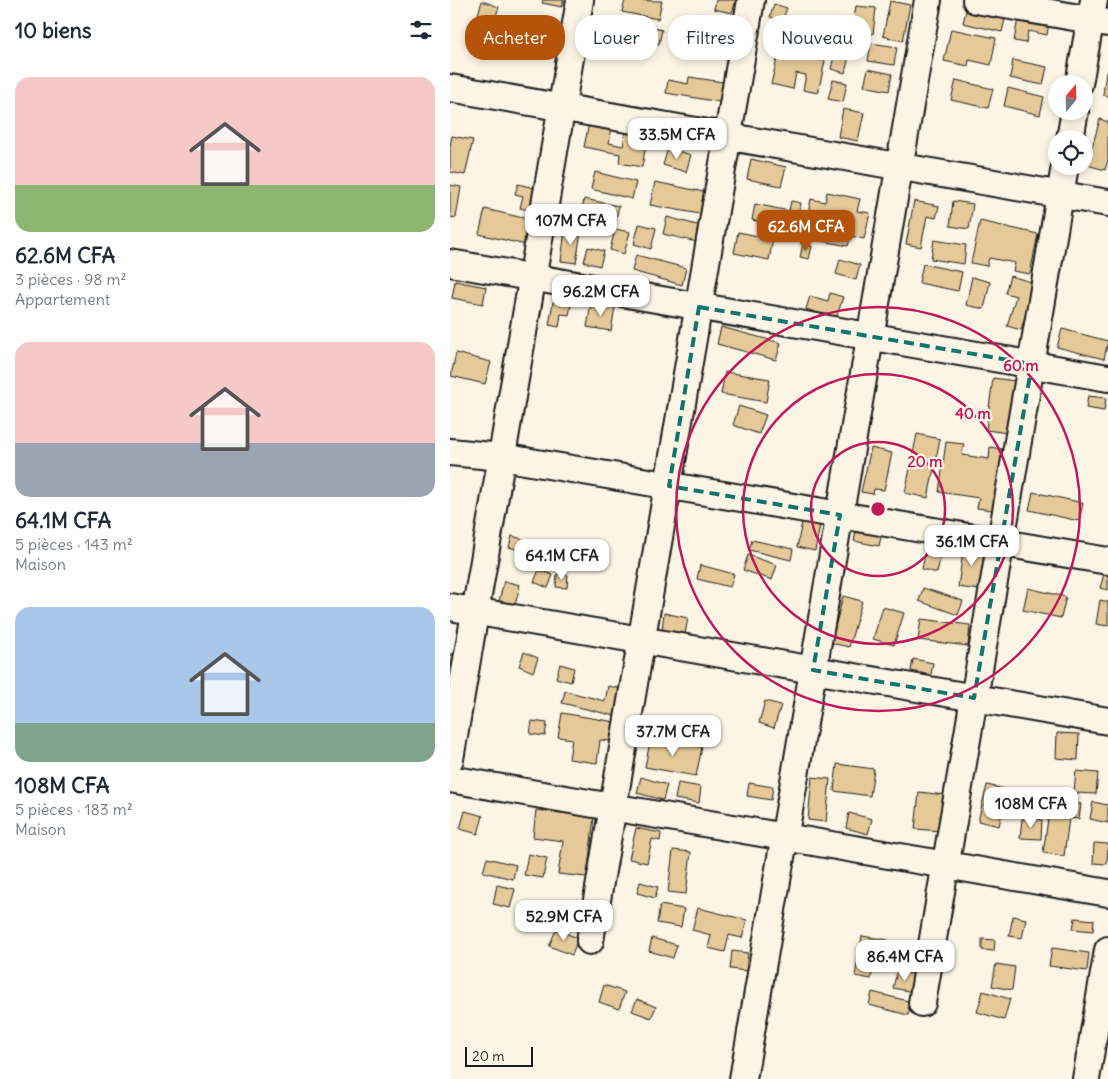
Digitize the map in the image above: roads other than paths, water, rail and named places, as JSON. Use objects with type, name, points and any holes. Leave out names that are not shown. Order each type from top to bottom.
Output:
[{"type":"street","points":[[450,759],[580,0]]},
{"type":"street","points":[[590,941],[752,0]]},
{"type":"street","points":[[743,1079],[928,0]]},
{"type":"street","points":[[976,0],[1097,14],[1081,75]]},
{"type":"street","points":[[450,88],[1108,202]]},
{"type":"street","points":[[922,1003],[1063,175]]},
{"type":"street","points":[[450,263],[1108,378]]},
{"type":"street","points":[[450,452],[502,457],[1108,561]]},
{"type":"street","points":[[450,607],[1108,721]]},
{"type":"street","points":[[450,779],[1108,893]]},
{"type":"street","points":[[1086,1079],[1108,950]]}]
